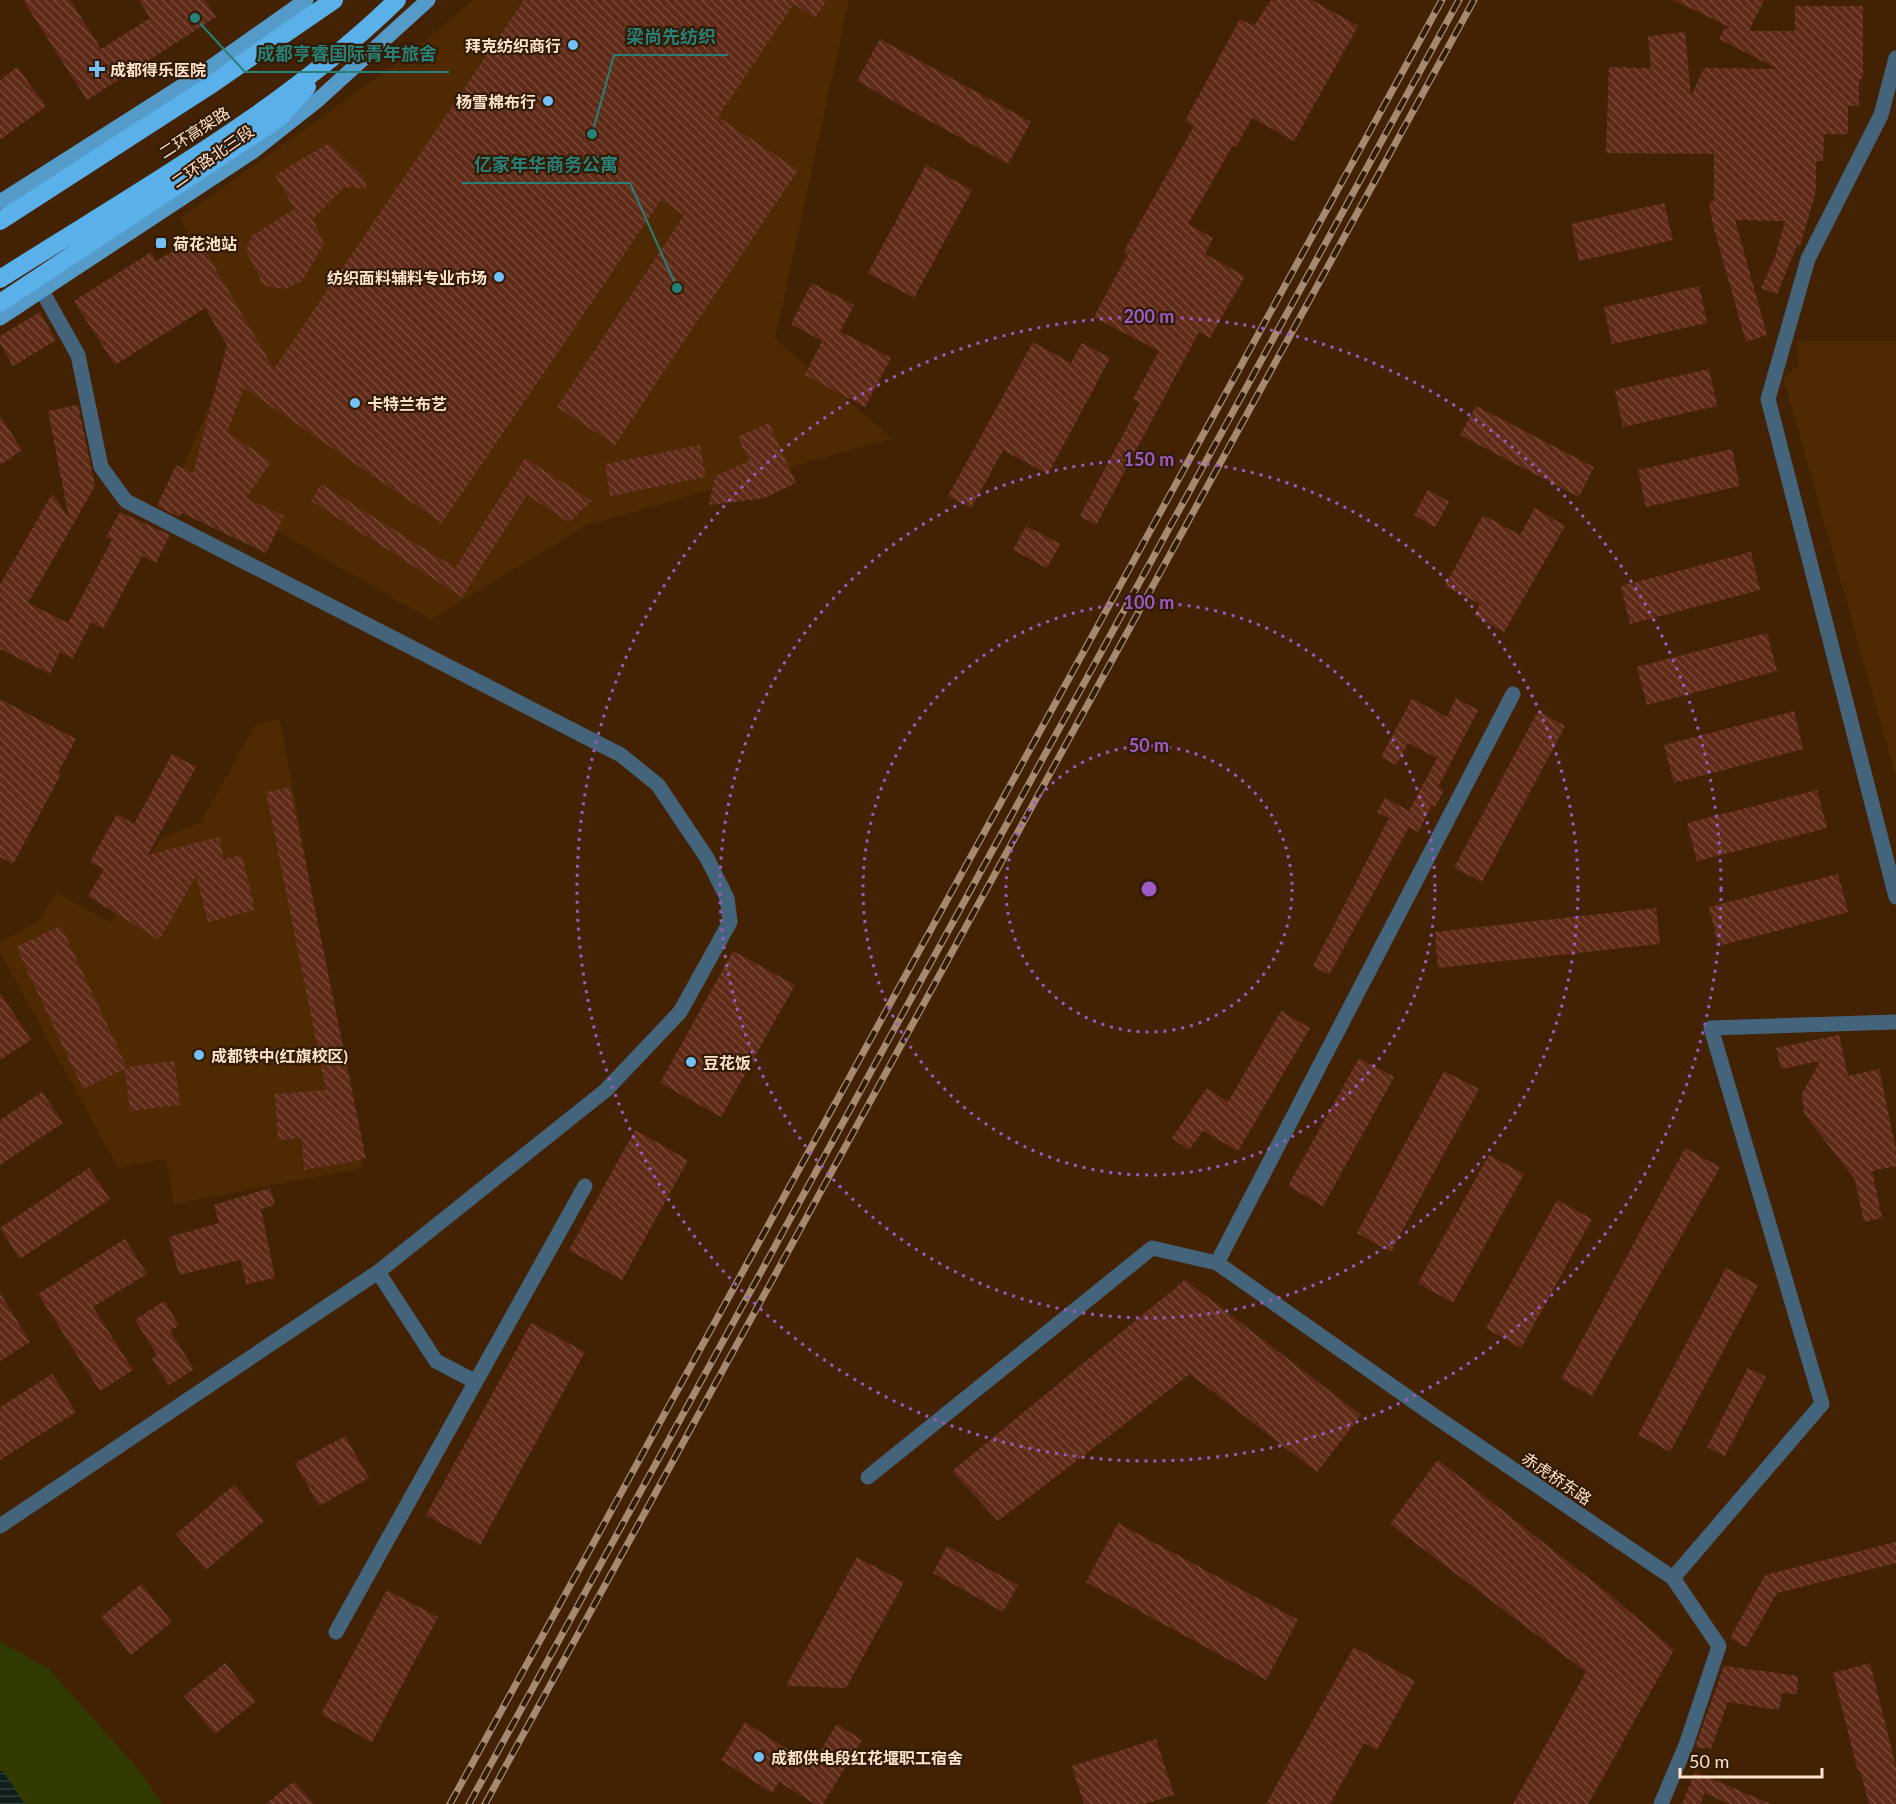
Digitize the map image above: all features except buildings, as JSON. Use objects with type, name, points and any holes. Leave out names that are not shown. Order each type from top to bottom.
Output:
[{"type":"highway","name":"二环高架路","points":[[0,222],[209,86],[334,0]]},
{"type":"highway","name":"二环高架路","points":[[0,279],[238,128],[333,58],[397,0]]},
{"type":"highway","points":[[0,303],[279,118],[333,58]]},
{"type":"main road","points":[[0,202],[204,72],[306,0]]},
{"type":"main road","name":"二环路北三段","points":[[0,318],[252,152],[320,99],[428,0]]},
{"type":"street","points":[[1896,58],[1881,115],[1808,259],[1768,399],[1896,897]]},
{"type":"street","points":[[0,1526],[378,1272],[606,1090],[680,1012],[730,922],[727,898],[707,858],[658,785],[621,755],[126,501],[101,467],[78,355],[42,291]]},
{"type":"street","points":[[868,1477],[1152,1248],[1217,1263],[1513,694]]},
{"type":"street","points":[[1674,1578],[1822,1404],[1711,1028],[1896,1022]]},
{"type":"street","points":[[336,1632],[474,1381],[585,1186]]},
{"type":"street","name":"赤虎桥东路","points":[[1217,1263],[1436,1417],[1674,1578],[1719,1646],[1686,1744],[1661,1804]]},
{"type":"street","points":[[378,1272],[436,1361],[474,1381]]},
{"type":"shaded area","name":"纺织面料辅料专业市场","points":[[473,0],[849,0],[775,339],[892,438],[585,526],[431,620],[180,475],[238,336],[180,218],[411,53]]},
{"type":"shaded area","points":[[1797,341],[1896,341],[1896,777],[1783,377],[1799,366]]},
{"type":"shaded area","name":"成都铁中(红旗校区)","points":[[280,719],[363,1168],[174,1204],[166,1159],[118,1168],[0,952],[0,942],[40,920],[57,892],[110,923],[161,838],[200,823],[256,724]]},
{"type":"green space","points":[[0,1642],[49,1669],[139,1770],[162,1804],[0,1804]]},
{"type":"water","points":[[0,1770],[4,1773],[25,1804],[0,1804]]},
{"type":"railway","points":[[450,1804],[1442,0]]},
{"type":"railway","points":[[469,1804],[1459,0]]},
{"type":"railway","points":[[485,1804],[1474,0]]},
{"type":"place","name":"成都亨睿国际青年旅舍","points":[[195,18]]},
{"type":"place","name":"拜克纺织商行","points":[[573,45]]},
{"type":"place","name":"成都得乐医院","points":[[97,69]]},
{"type":"place","name":"杨雪棉布行","points":[[548,101]]},
{"type":"place","name":"梁尚先纺织","points":[[592,134]]},
{"type":"place","name":"荷花池站","points":[[161,243]]},
{"type":"place","name":"纺织面料辅料专业市场","points":[[499,277]]},
{"type":"place","name":"亿家年华商务公寓","points":[[677,288]]},
{"type":"place","name":"卡特兰布艺","points":[[355,403]]},
{"type":"place","name":"成都铁中(红旗校区)","points":[[199,1055]]},
{"type":"place","name":"豆花饭","points":[[691,1062]]},
{"type":"place","name":"成都供电段红花堰职工宿舍","points":[[759,1757]]}]
